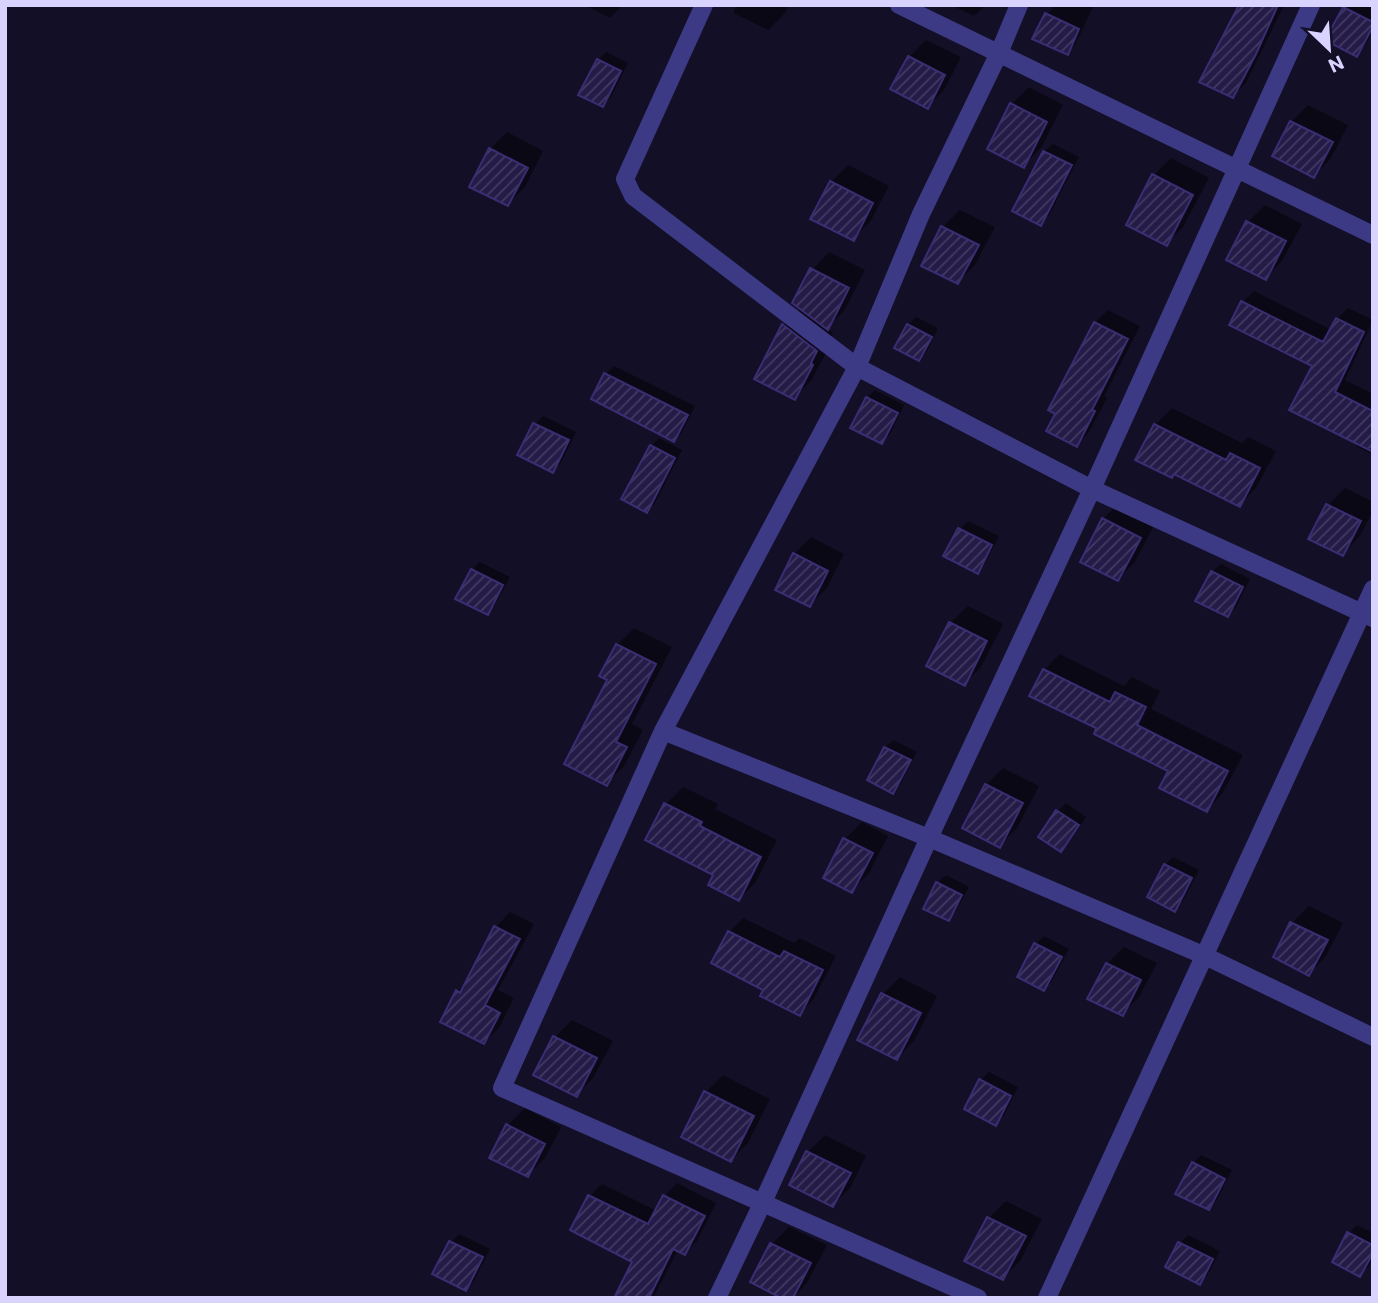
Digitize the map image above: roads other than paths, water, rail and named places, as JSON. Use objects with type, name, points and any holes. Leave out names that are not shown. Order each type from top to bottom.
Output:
[{"type":"street","points":[[704,5],[625,179],[633,196],[857,368],[1092,489],[1367,615]]},
{"type":"street","points":[[899,5],[1373,234]]},
{"type":"street","points":[[978,1298],[502,1088],[663,731],[857,368],[921,214],[999,53],[1019,5]]},
{"type":"street","points":[[717,1298],[1092,489],[1311,5]]},
{"type":"street","points":[[1047,1298],[1203,955],[1367,615],[1373,589]]},
{"type":"street","points":[[663,731],[929,838],[1203,955],[1373,1037]]}]
